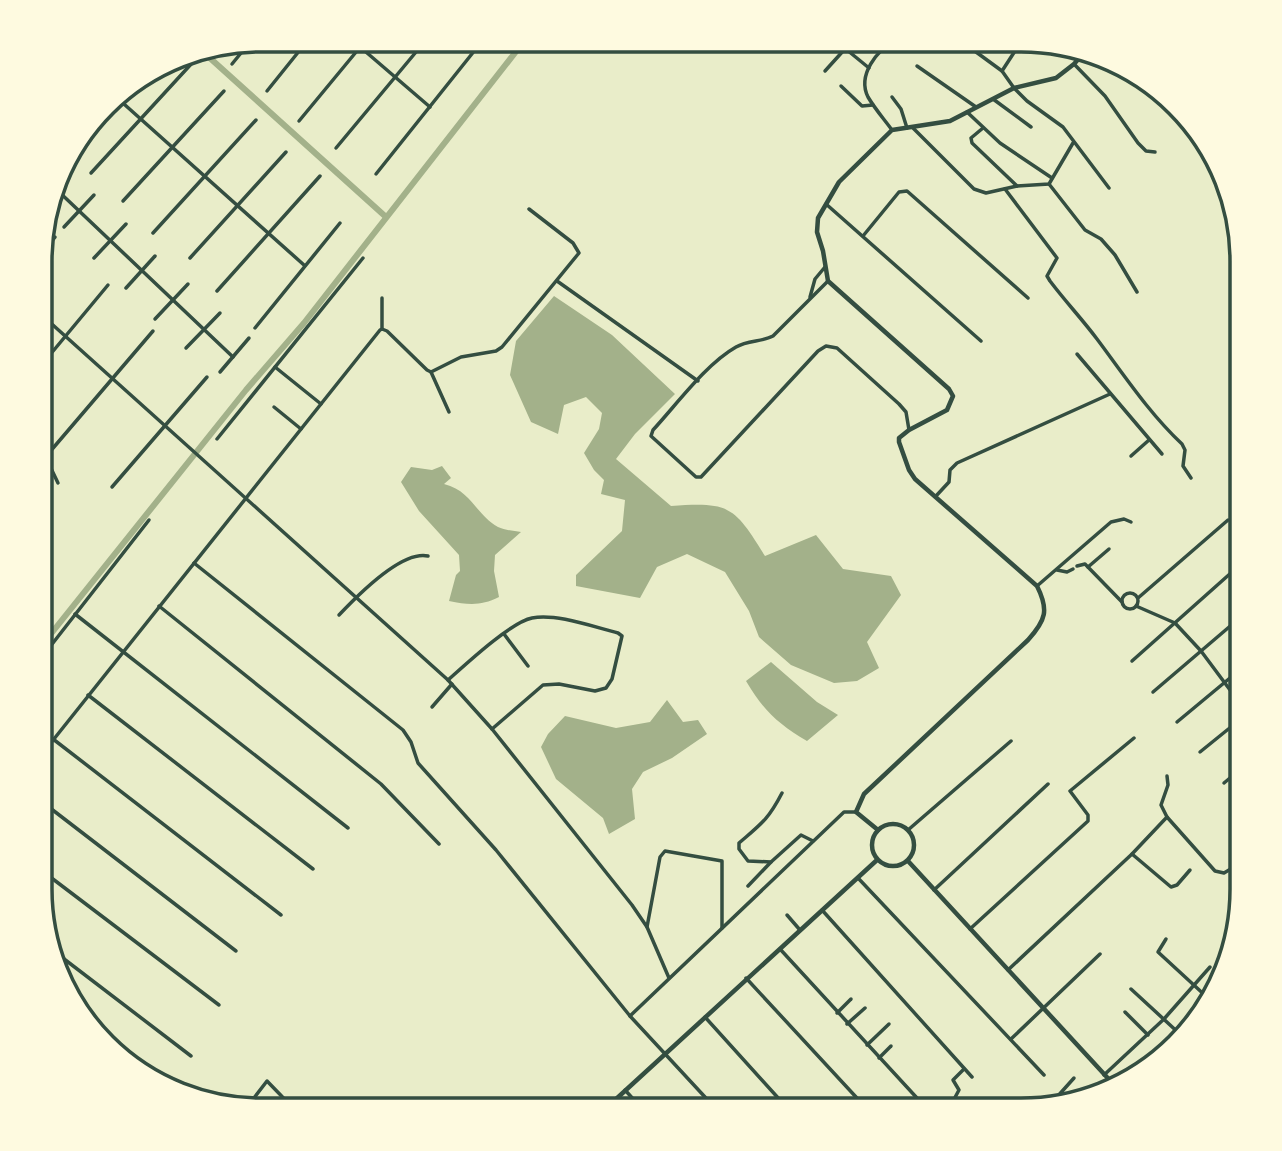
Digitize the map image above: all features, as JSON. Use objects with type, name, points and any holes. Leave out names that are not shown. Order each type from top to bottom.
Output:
[{"type":"street","points":[[267,91],[298,52]]},
{"type":"street","points":[[299,121],[356,52]]},
{"type":"street","points":[[366,52],[430,107]]},
{"type":"street","points":[[336,148],[415,52]]},
{"type":"street","points":[[376,174],[473,52]]},
{"type":"street","points":[[825,71],[842,53]]},
{"type":"street","points":[[849,53],[869,68]]},
{"type":"street","points":[[879,53],[869,68],[865,86],[867,95],[892,130]]},
{"type":"street","points":[[977,53],[1002,71],[1027,101],[1063,127],[1109,188]]},
{"type":"street","points":[[1002,71],[1014,53]]},
{"type":"street","points":[[232,64],[241,54]]},
{"type":"street","points":[[856,812],[869,788],[1039,627],[1045,610],[1037,586],[915,479],[909,470],[899,442],[902,434],[947,410],[953,396],[949,389],[828,281],[816,224],[825,203],[839,182],[892,130],[950,121],[1014,88],[1056,78],[1077,61]]},
{"type":"street","points":[[1074,64],[1105,96],[1138,143],[1146,151],[1154,152]]},
{"type":"street","points":[[91,173],[189,66]]},
{"type":"street","points":[[917,66],[976,107]]},
{"type":"street","points":[[841,86],[862,106],[874,104]]},
{"type":"street","points":[[123,201],[224,91]]},
{"type":"street","points":[[892,97],[910,128],[974,189],[986,193],[1017,186],[1049,184]]},
{"type":"street","points":[[992,98],[1031,127]]},
{"type":"street","points":[[124,104],[304,265]]},
{"type":"street","points":[[967,113],[1000,143],[1052,178]]},
{"type":"street","points":[[153,233],[256,120]]},
{"type":"street","points":[[984,128],[971,138],[972,143],[1017,186]]},
{"type":"street","points":[[1049,184],[1073,143]]},
{"type":"street","points":[[190,258],[286,152]]},
{"type":"street","points":[[217,291],[320,176]]},
{"type":"street","points":[[1049,184],[1085,230],[1105,243],[1137,292]]},
{"type":"street","points":[[1005,189],[1057,258],[1048,276],[1050,281],[1150,410],[1182,444],[1185,450],[1183,466],[1191,478]]},
{"type":"street","points":[[863,236],[899,192],[907,191],[1028,299]]},
{"type":"street","points":[[64,227],[94,195]]},
{"type":"street","points":[[63,196],[233,357]]},
{"type":"street","points":[[825,203],[981,341]]},
{"type":"street","points":[[431,372],[461,357],[496,351],[502,347],[577,257],[578,248],[529,209]]},
{"type":"street","points":[[255,328],[340,223]]},
{"type":"street","points":[[94,258],[126,224]]},
{"type":"street","points":[[126,288],[155,256]]},
{"type":"street","points":[[217,439],[363,258]]},
{"type":"street","points":[[809,299],[815,279],[826,267]]},
{"type":"street","points":[[557,281],[698,381]]},
{"type":"street","points":[[828,281],[779,332],[765,340],[736,347],[718,361],[653,430],[651,436],[698,478],[732,446],[818,351],[827,346],[837,348],[899,404],[906,412],[909,430]]},
{"type":"street","points":[[155,319],[188,284]]},
{"type":"street","points":[[52,352],[108,285]]},
{"type":"street","points":[[281,915],[53,739],[382,329],[382,298]]},
{"type":"street","points":[[186,348],[220,313]]},
{"type":"street","points":[[52,324],[450,682],[492,729],[632,905],[647,927],[669,978]]},
{"type":"street","points":[[382,329],[431,372],[449,412]]},
{"type":"street","points":[[52,449],[153,331]]},
{"type":"street","points":[[220,372],[249,338]]},
{"type":"street","points":[[1077,354],[1162,454]]},
{"type":"street","points":[[275,367],[321,404]]},
{"type":"street","points":[[112,487],[207,377]]},
{"type":"street","points":[[936,496],[949,482],[950,470],[957,463],[1110,394]]},
{"type":"street","points":[[274,407],[301,429]]},
{"type":"street","points":[[1131,456],[1149,440]]},
{"type":"street","points":[[52,471],[58,483]]},
{"type":"street","points":[[1037,586],[1113,520],[1124,519],[1131,522]]},
{"type":"street","points":[[53,643],[149,520]]},
{"type":"street","points":[[1136,606],[1138,598],[1228,520]]},
{"type":"street","points":[[1088,567],[1110,549]]},
{"type":"street","points":[[339,615],[356,596],[383,575],[407,560],[422,555],[428,556]]},
{"type":"street","points":[[194,563],[403,730],[411,742],[418,763],[496,850],[630,1016],[705,1098]]},
{"type":"street","points":[[1057,570],[1067,572],[1085,564],[1127,608],[1136,606],[1175,623],[1202,651],[1230,690]]},
{"type":"street","points":[[1132,661],[1230,574]]},
{"type":"street","points":[[1122,602],[1123,597],[1129,593],[1138,598]]},
{"type":"street","points":[[159,607],[381,784],[439,844]]},
{"type":"street","points":[[75,614],[348,828]]},
{"type":"street","points":[[432,707],[450,682],[504,634],[529,618],[547,617],[618,633],[623,638],[612,679],[606,688],[595,691],[559,684],[543,685],[492,729]]},
{"type":"street","points":[[1153,692],[1230,626]]},
{"type":"street","points":[[504,634],[528,666]]},
{"type":"street","points":[[1177,722],[1230,678]]},
{"type":"street","points":[[88,695],[313,869]]},
{"type":"street","points":[[1200,752],[1230,728]]},
{"type":"street","points":[[970,929],[1087,821],[1088,815],[1070,791],[1133,738]]},
{"type":"street","points":[[908,830],[1011,741]]},
{"type":"street","points":[[1167,776],[1168,785],[1161,805],[1167,817],[1215,871],[1224,873],[1230,869]]},
{"type":"street","points":[[1224,783],[1230,778]]},
{"type":"street","points":[[934,890],[1048,784]]},
{"type":"street","points":[[771,862],[748,861],[738,846],[766,820],[782,793]]},
{"type":"street","points":[[53,810],[236,951]]},
{"type":"street","points":[[630,1016],[844,812],[856,812],[878,830]]},
{"type":"street","points":[[1008,970],[1132,854],[1167,817]]},
{"type":"street","points":[[894,824],[908,830],[915,846],[908,861],[899,866],[891,866],[877,860],[872,844],[878,830],[894,824]]},
{"type":"street","points":[[748,886],[801,835],[813,841]]},
{"type":"street","points":[[647,927],[660,857],[665,851],[722,861],[722,929]]},
{"type":"street","points":[[1132,854],[1171,887],[1177,885],[1190,870]]},
{"type":"street","points":[[617,1098],[877,860]]},
{"type":"street","points":[[908,861],[1108,1079]]},
{"type":"street","points":[[858,877],[1044,1075]]},
{"type":"street","points":[[53,879],[219,1005]]},
{"type":"street","points":[[822,910],[972,1077]]},
{"type":"street","points":[[787,915],[800,930]]},
{"type":"street","points":[[1166,939],[1158,952],[1202,992]]},
{"type":"street","points":[[780,949],[917,1098]]},
{"type":"street","points":[[1011,1039],[1100,954]]},
{"type":"street","points":[[65,960],[191,1056]]},
{"type":"street","points":[[1104,1075],[1164,1019],[1210,967]]},
{"type":"street","points":[[746,978],[857,1098]]},
{"type":"street","points":[[1131,989],[1175,1029]]},
{"type":"street","points":[[837,1013],[851,999]]},
{"type":"street","points":[[847,1024],[865,1008]]},
{"type":"street","points":[[1125,1012],[1148,1035]]},
{"type":"street","points":[[705,1017],[778,1098]]},
{"type":"street","points":[[867,1045],[890,1024]]},
{"type":"street","points":[[879,1058],[891,1046]]},
{"type":"street","points":[[955,1098],[959,1090],[953,1080],[964,1069]]},
{"type":"street","points":[[1059,1094],[1074,1078]]},
{"type":"street","points":[[254,1098],[267,1080],[284,1098]]},
{"type":"street","points":[[625,1090],[632,1098]]},
{"type":"shaded area","points":[[554,296],[612,335],[675,394],[635,434],[616,459],[671,506],[706,505],[729,511],[746,527],[765,556],[816,535],[843,569],[891,576],[901,595],[867,642],[879,668],[857,681],[834,683],[791,665],[759,637],[749,611],[725,572],[687,554],[657,567],[640,598],[576,586],[576,575],[622,531],[625,500],[601,494],[604,480],[584,453],[599,429],[602,413],[586,397],[564,405],[558,434],[531,422],[510,375],[516,341]]},
{"type":"shaded area","points":[[442,466],[451,478],[444,484],[461,492],[498,527],[521,532],[495,555],[494,571],[499,597],[493,600],[475,604],[449,601],[456,575],[460,571],[459,555],[419,511],[401,482],[411,467],[432,470]]},
{"type":"shaded area","points":[[771,662],[817,702],[838,715],[807,741],[772,716],[746,681]]},
{"type":"shaded area","points":[[667,700],[683,722],[698,720],[707,734],[672,758],[643,772],[632,789],[635,819],[609,834],[603,818],[556,779],[541,747],[548,734],[565,716],[616,728],[650,722]]},
{"type":"waterway","points":[[53,632],[246,390],[304,323],[515,52]]},
{"type":"waterway","points":[[211,59],[386,217]]}]
